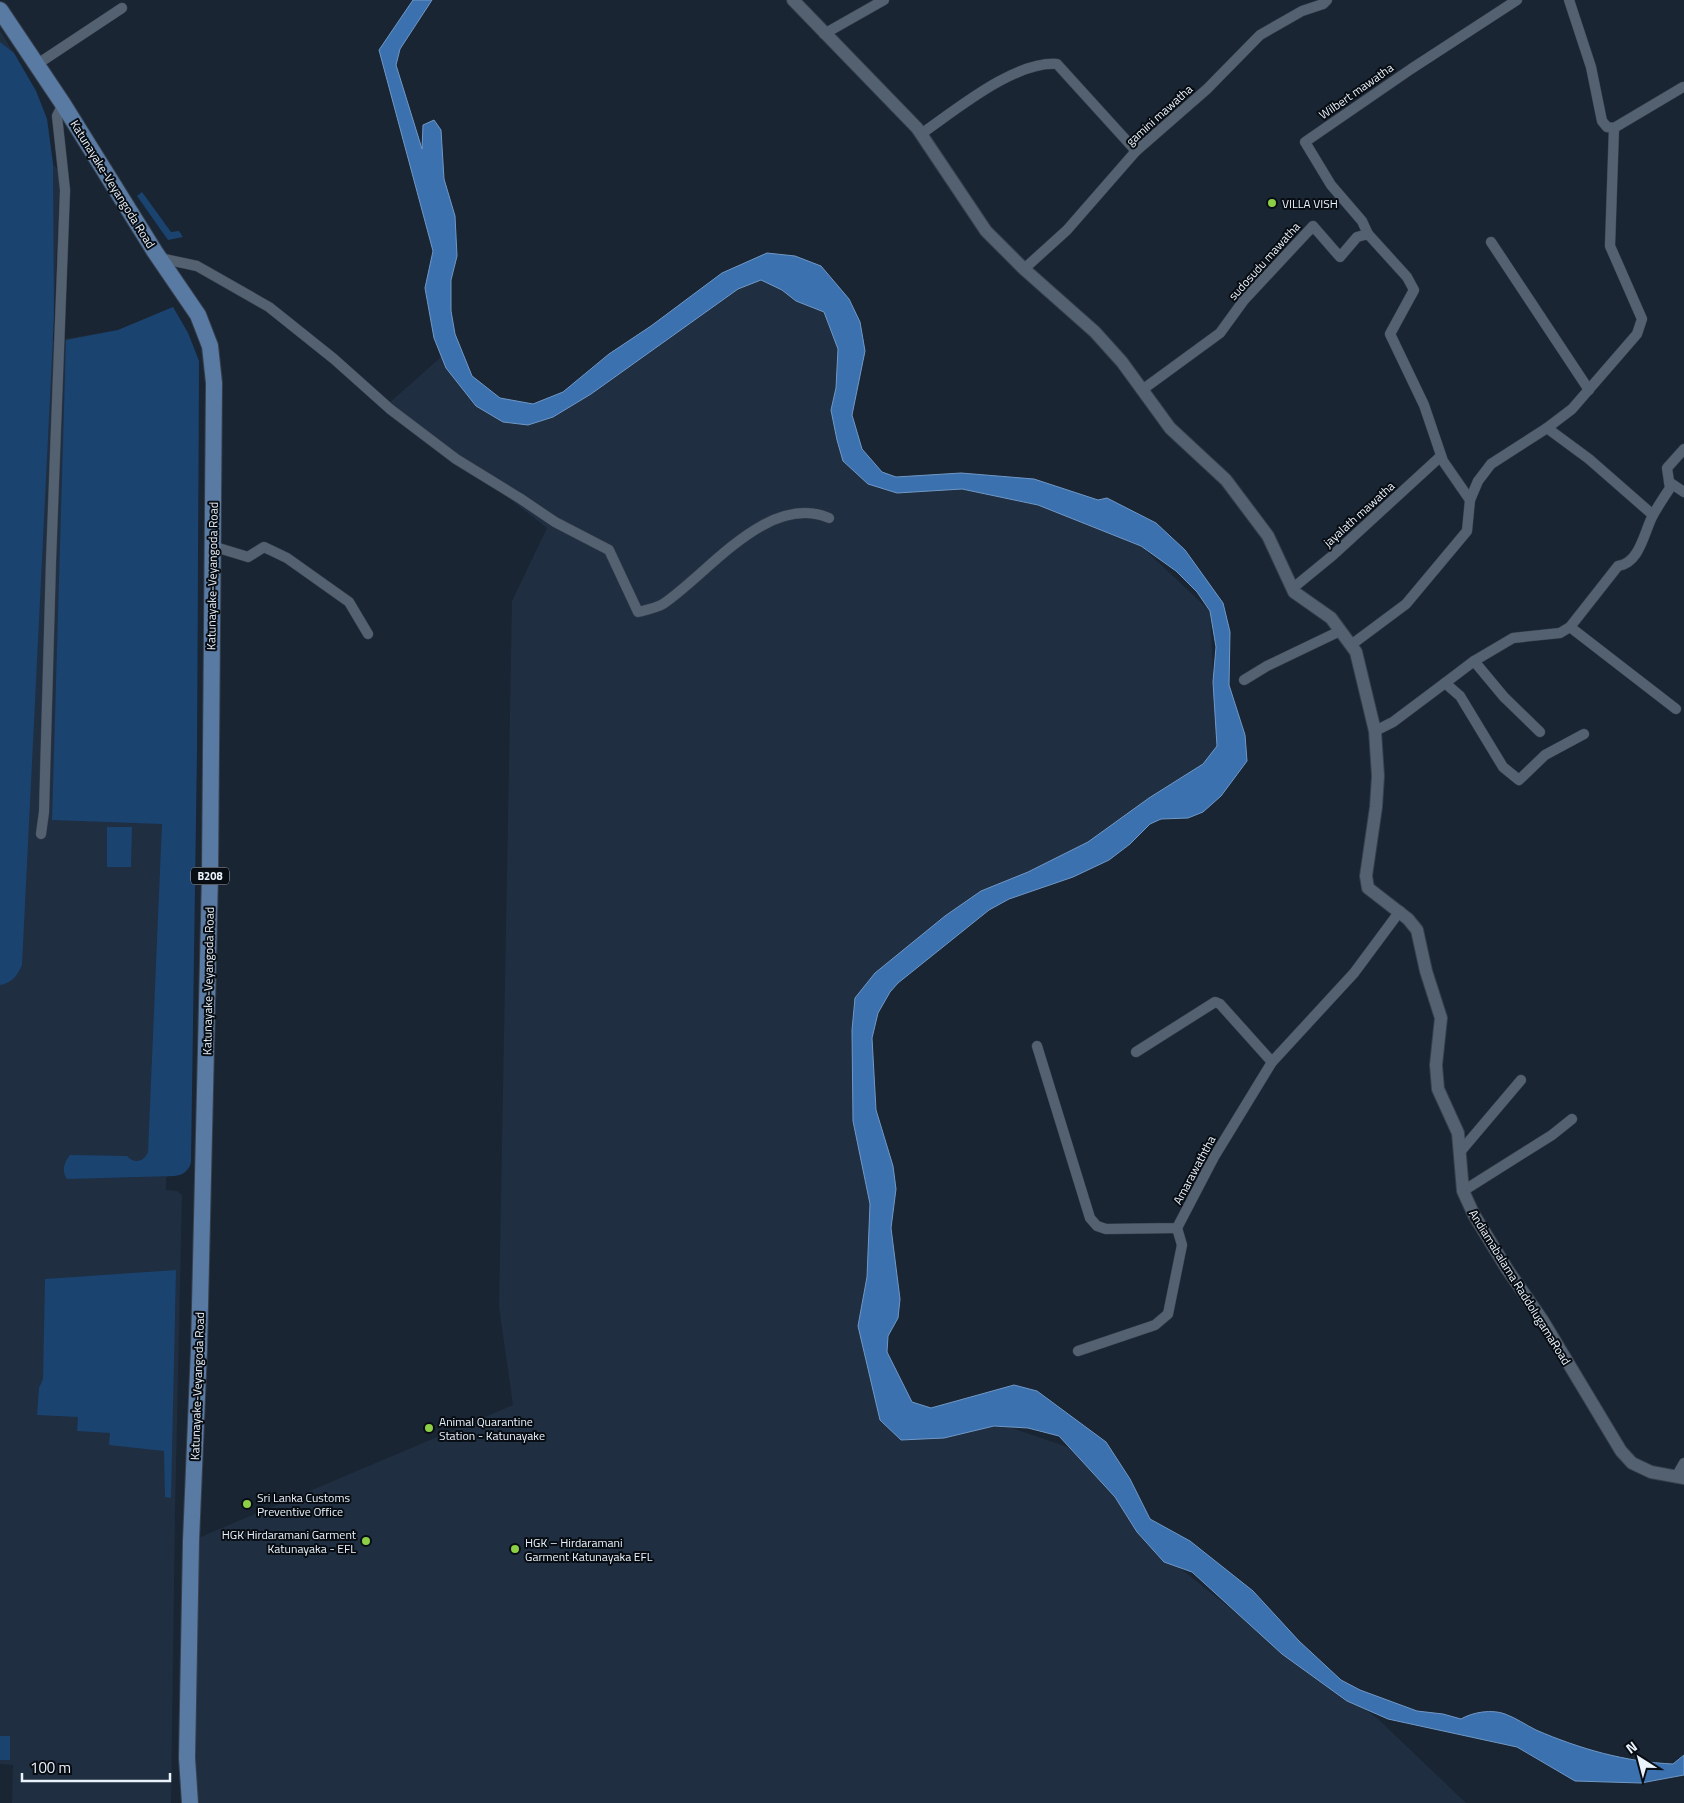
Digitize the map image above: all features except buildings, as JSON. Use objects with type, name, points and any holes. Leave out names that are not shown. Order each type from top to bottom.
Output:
[{"type":"main road","name":"Katunayake-Veyangoda Road","points":[[0,10],[63,104],[198,315],[210,346],[214,382],[206,1051],[191,1542],[187,1748],[190,1803]]},
{"type":"street","name":"Andiamabalama RaddolugamaRoad","points":[[792,0],[917,128],[986,230],[1024,269],[1095,332],[1122,362],[1170,428],[1226,480],[1268,536],[1294,592],[1331,618],[1356,652],[1376,731],[1378,776],[1376,807],[1366,876],[1368,888],[1400,911],[1418,930],[1426,971],[1440,1018],[1436,1065],[1438,1089],[1458,1133],[1463,1191],[1474,1215],[1507,1269],[1543,1321],[1620,1450],[1632,1463],[1651,1472],[1680,1478]]},
{"type":"street","points":[[824,34],[884,0]]},
{"type":"street","name":"gamini mawatha","points":[[1024,269],[1067,230],[1136,151],[1206,89],[1260,35],[1302,11],[1323,4],[1327,0]]},
{"type":"street","name":"Wilbert mawatha","points":[[1368,234],[1362,222],[1331,185],[1304,142],[1517,0]]},
{"type":"street","points":[[1569,0],[1591,67],[1602,120],[1608,128],[1614,128],[1682,87]]},
{"type":"street","points":[[36,65],[122,8]]},
{"type":"street","points":[[921,134],[1001,79],[1044,63],[1057,64],[1136,151]]},
{"type":"street","points":[[41,834],[44,812],[51,542],[65,190],[57,116],[63,104]]},
{"type":"street","points":[[1351,644],[1406,604],[1467,531],[1470,500],[1478,481],[1491,464],[1547,428],[1572,409],[1637,334],[1642,319],[1610,246],[1614,128]]},
{"type":"street","name":"sudosudu mawatha","points":[[1142,390],[1220,333],[1244,300],[1313,226],[1340,257],[1357,237],[1368,234]]},
{"type":"street","points":[[1368,234],[1407,277],[1414,290],[1390,334],[1424,405],[1441,456],[1470,500]]},
{"type":"street","points":[[1491,242],[1589,390]]},
{"type":"street","points":[[160,258],[197,266],[269,306],[334,359],[390,410],[456,459],[555,522],[609,550],[638,612],[662,605],[735,544],[772,521],[791,514],[816,513],[829,518]]},
{"type":"street","points":[[1547,428],[1589,459],[1653,515]]},
{"type":"street","points":[[1376,731],[1393,722],[1474,661],[1513,638],[1560,633],[1570,626],[1618,566],[1626,565],[1637,553],[1653,515],[1670,488],[1667,468],[1684,449]]},
{"type":"street","name":"jayalath mawatha","points":[[1293,588],[1332,556],[1441,456]]},
{"type":"street","points":[[1669,482],[1684,492]]},
{"type":"street","points":[[212,546],[248,557],[264,547],[287,558],[349,602],[368,634]]},
{"type":"street","points":[[1570,626],[1676,709]]},
{"type":"street","points":[[1244,680],[1267,666],[1340,631]]},
{"type":"street","points":[[1474,661],[1504,697],[1540,732]]},
{"type":"street","points":[[1445,683],[1460,696],[1503,767],[1519,780],[1545,755],[1584,734]]},
{"type":"street","name":"Amarawaththa","points":[[1178,1228],[1214,1157],[1272,1062],[1354,973],[1400,911]]},
{"type":"street","points":[[1136,1052],[1215,1002],[1220,1004],[1272,1062]]},
{"type":"street","points":[[1038,1046],[1090,1218],[1096,1226],[1106,1229],[1178,1228],[1182,1245],[1168,1314],[1155,1325],[1078,1351]]},
{"type":"street","points":[[1460,1152],[1521,1080]]},
{"type":"street","points":[[1463,1191],[1552,1135],[1572,1119]]},
{"type":"street","points":[[1680,1478],[1684,1463]]},
{"type":"shaded area","points":[[413,0],[432,0],[400,49],[396,65],[422,149],[423,125],[434,120],[441,130],[444,179],[455,216],[457,256],[451,280],[451,311],[455,334],[472,376],[500,398],[533,404],[563,392],[609,354],[651,326],[722,273],[767,253],[795,256],[821,266],[849,299],[860,322],[865,351],[852,415],[862,449],[882,472],[896,477],[961,473],[1034,479],[1098,500],[1107,498],[1156,523],[1185,550],[1223,603],[1230,632],[1229,685],[1245,735],[1247,761],[1221,796],[1203,812],[1188,818],[1161,819],[1150,824],[1130,844],[1109,860],[1073,877],[1009,899],[989,910],[898,983],[890,992],[878,1013],[872,1038],[876,1110],[893,1166],[896,1189],[891,1228],[900,1299],[898,1318],[888,1336],[887,1352],[912,1402],[931,1408],[1014,1385],[1037,1391],[1106,1442],[1130,1479],[1150,1519],[1190,1541],[1253,1591],[1299,1641],[1341,1680],[1360,1690],[1417,1711],[1443,1714],[1461,1719],[1483,1712],[1500,1712],[1536,1730],[1586,1749],[1638,1761],[1673,1764],[1684,1755],[1684,1775],[1641,1783],[1575,1781],[1517,1747],[1388,1719],[1347,1701],[1282,1654],[1192,1572],[1164,1562],[1137,1532],[1115,1497],[1059,1436],[1028,1428],[994,1426],[944,1438],[901,1440],[880,1420],[858,1326],[867,1277],[870,1204],[853,1121],[852,1030],[855,998],[875,973],[945,916],[981,891],[1028,872],[1088,842],[1149,798],[1203,764],[1217,746],[1213,682],[1216,647],[1210,611],[1197,592],[1176,571],[1141,546],[1038,505],[962,489],[897,493],[868,484],[843,461],[837,440],[831,410],[836,388],[838,349],[824,312],[796,301],[782,290],[761,280],[738,289],[591,394],[553,417],[528,425],[503,422],[476,406],[446,368],[434,338],[425,288],[433,251],[379,50]]},
{"type":"shaded area","points":[[0,30],[36,91],[47,119],[53,164],[60,172],[53,341],[118,330],[173,307],[188,333],[199,361],[197,748],[190,1166],[183,1174],[166,1177],[166,1190],[177,1191],[182,1195],[171,1803],[12,1803],[13,1765],[0,1764]]},
{"type":"shaded area","points":[[0,42],[14,53],[36,91],[47,119],[53,164],[54,316],[22,965],[14,978],[8,983],[0,985]]},
{"type":"shaded area","points":[[142,192],[171,232],[179,231],[183,237],[168,240],[137,196]]},
{"type":"shaded area","points":[[774,276],[820,296],[838,349],[837,440],[897,493],[962,489],[1038,505],[1141,546],[1210,611],[1217,746],[1173,802],[945,916],[855,998],[881,1217],[876,1362],[899,1425],[1009,1427],[1094,1456],[1142,1538],[1244,1619],[1377,1718],[1466,1803],[187,1803],[191,1541],[513,1405],[499,1307],[512,601],[547,528],[388,404],[450,349],[462,380],[528,425],[738,288]]},
{"type":"shaded area","points":[[173,307],[188,333],[199,361],[197,748],[191,1162],[185,1172],[174,1176],[67,1179],[64,1167],[70,1155],[127,1156],[130,1159],[139,1161],[148,1152],[162,824],[52,820],[66,340],[118,330]]},
{"type":"shaded area","points":[[107,827],[132,827],[131,867],[107,867]]},
{"type":"shaded area","points":[[176,1270],[171,1498],[165,1497],[164,1451],[109,1445],[110,1433],[77,1431],[78,1417],[37,1415],[39,1388],[43,1379],[45,1279]]},
{"type":"shaded area","points":[[0,1736],[10,1736],[10,1760],[0,1760]]},
{"type":"place","name":"VILLA VISH","points":[[1272,203]]},
{"type":"place","name":"Animal Quarantine Station - Katunayake","points":[[429,1428]]},
{"type":"place","name":"Sri Lanka Customs Preventive Office","points":[[247,1504]]},
{"type":"place","name":"HGK Hirdaramani Garment Katunayaka - EFL","points":[[366,1541]]},
{"type":"place","name":"HGK – Hirdaramani Garment Katunayaka EFL","points":[[515,1549]]}]
